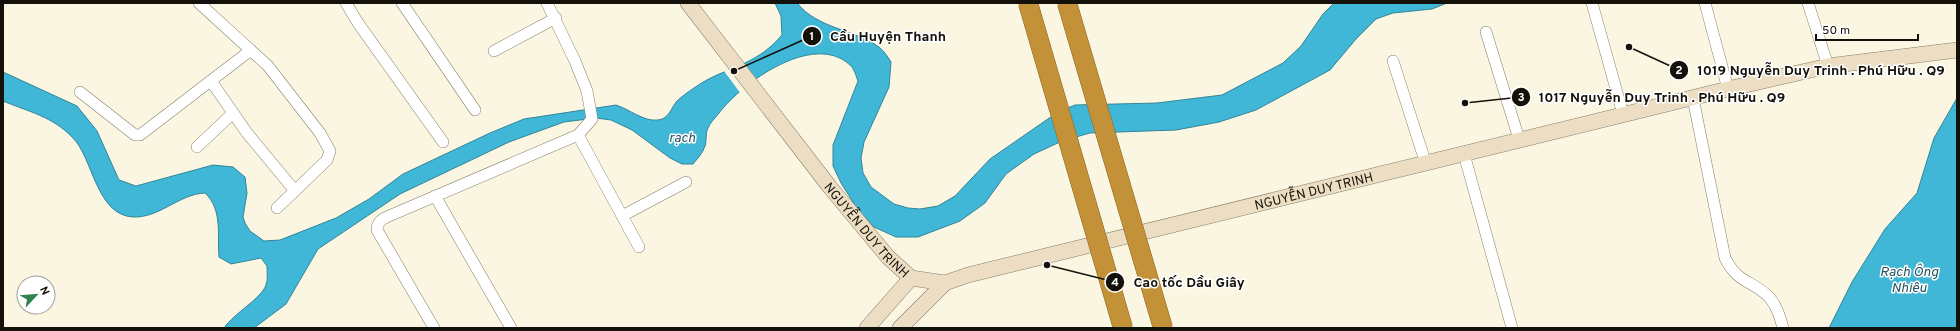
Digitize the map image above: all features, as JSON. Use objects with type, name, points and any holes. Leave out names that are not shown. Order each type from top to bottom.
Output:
[{"type":"highway","points":[[1028,3],[1123,328]]},
{"type":"highway","points":[[1067,3],[1163,328]]},
{"type":"main road","name":"NGUYỄN DUY TRINH","points":[[688,3],[829,186],[880,248],[911,278],[945,283],[968,275],[1728,89],[1828,66],[1957,50]]},
{"type":"main road","points":[[867,328],[911,278]]},
{"type":"main road","points":[[900,328],[945,283]]},
{"type":"street","points":[[200,3],[268,66],[320,133],[330,151],[327,160],[277,208]]},
{"type":"street","points":[[346,3],[358,23],[443,142]]},
{"type":"street","points":[[402,3],[475,110]]},
{"type":"street","points":[[434,328],[377,230],[377,225],[382,219],[578,135],[592,120],[587,91],[556,18],[547,3]]},
{"type":"street","points":[[1592,3],[1623,114]]},
{"type":"street","points":[[1705,3],[1728,89]]},
{"type":"street","points":[[1808,3],[1828,66]]},
{"type":"street","points":[[494,51],[556,18]]},
{"type":"street","points":[[1486,32],[1519,139]]},
{"type":"street","points":[[80,92],[135,136],[145,132],[251,50]]},
{"type":"street","points":[[1393,61],[1426,164]]},
{"type":"street","points":[[211,81],[265,157],[295,191]]},
{"type":"street","points":[[1693,98],[1725,258],[1738,277],[1769,298],[1778,309],[1783,328]]},
{"type":"street","points":[[197,147],[233,113]]},
{"type":"street","points":[[578,135],[639,247]]},
{"type":"street","points":[[1464,154],[1512,328]]},
{"type":"street","points":[[622,216],[686,182]]},
{"type":"street","points":[[435,196],[511,328]]},
{"type":"water","name":"rạch","points":[[775,3],[797,3],[815,18],[826,24],[859,36],[883,50],[891,62],[889,87],[864,142],[861,158],[863,173],[871,187],[894,204],[908,208],[920,209],[938,206],[955,196],[990,159],[1058,112],[1075,105],[1157,103],[1222,95],[1283,63],[1301,46],[1323,14],[1334,3],[1447,3],[1432,9],[1393,13],[1376,19],[1356,39],[1330,70],[1256,110],[1219,122],[1176,130],[1090,133],[1062,141],[1034,154],[1006,174],[985,203],[960,221],[918,237],[896,237],[874,227],[858,210],[841,183],[833,166],[833,145],[858,81],[853,68],[835,56],[817,54],[798,57],[779,65],[761,76],[744,88],[730,101],[709,126],[704,149],[693,164],[682,164],[670,158],[632,130],[611,120],[596,118],[564,122],[509,142],[400,194],[318,249],[286,304],[254,328],[224,328],[228,322],[259,296],[266,285],[267,266],[261,258],[231,264],[219,257],[217,215],[211,200],[205,193],[187,197],[152,214],[133,217],[121,214],[111,207],[103,196],[86,158],[73,138],[57,124],[3,101],[3,72],[77,106],[97,131],[119,180],[136,186],[213,165],[233,167],[245,177],[247,193],[243,217],[250,231],[264,241],[280,240],[336,218],[369,199],[403,174],[490,133],[524,119],[616,105],[647,119],[658,120],[665,118],[677,101],[685,94],[717,75],[739,66],[761,54],[782,35],[781,16]]},
{"type":"water","name":"Rạch Ông Nhiêu","points":[[1957,98],[1957,328],[1829,328],[1852,282],[1885,229],[1917,193],[1934,138]]},
{"type":"pier","points":[[740,65],[754,83],[741,94],[724,71]]},
{"type":"place","name":"1019 Nguyễn Duy Trinh . Phú Hữu . Q9","points":[[1629,47]]},
{"type":"place","name":"Cầu Huyện Thanh","points":[[734,71]]},
{"type":"place","name":"1017 Nguyễn Duy Trinh . Phú Hữu . Q9","points":[[1465,103]]},
{"type":"place","name":"Cao tốc Dầu Giây","points":[[1047,265]]}]
